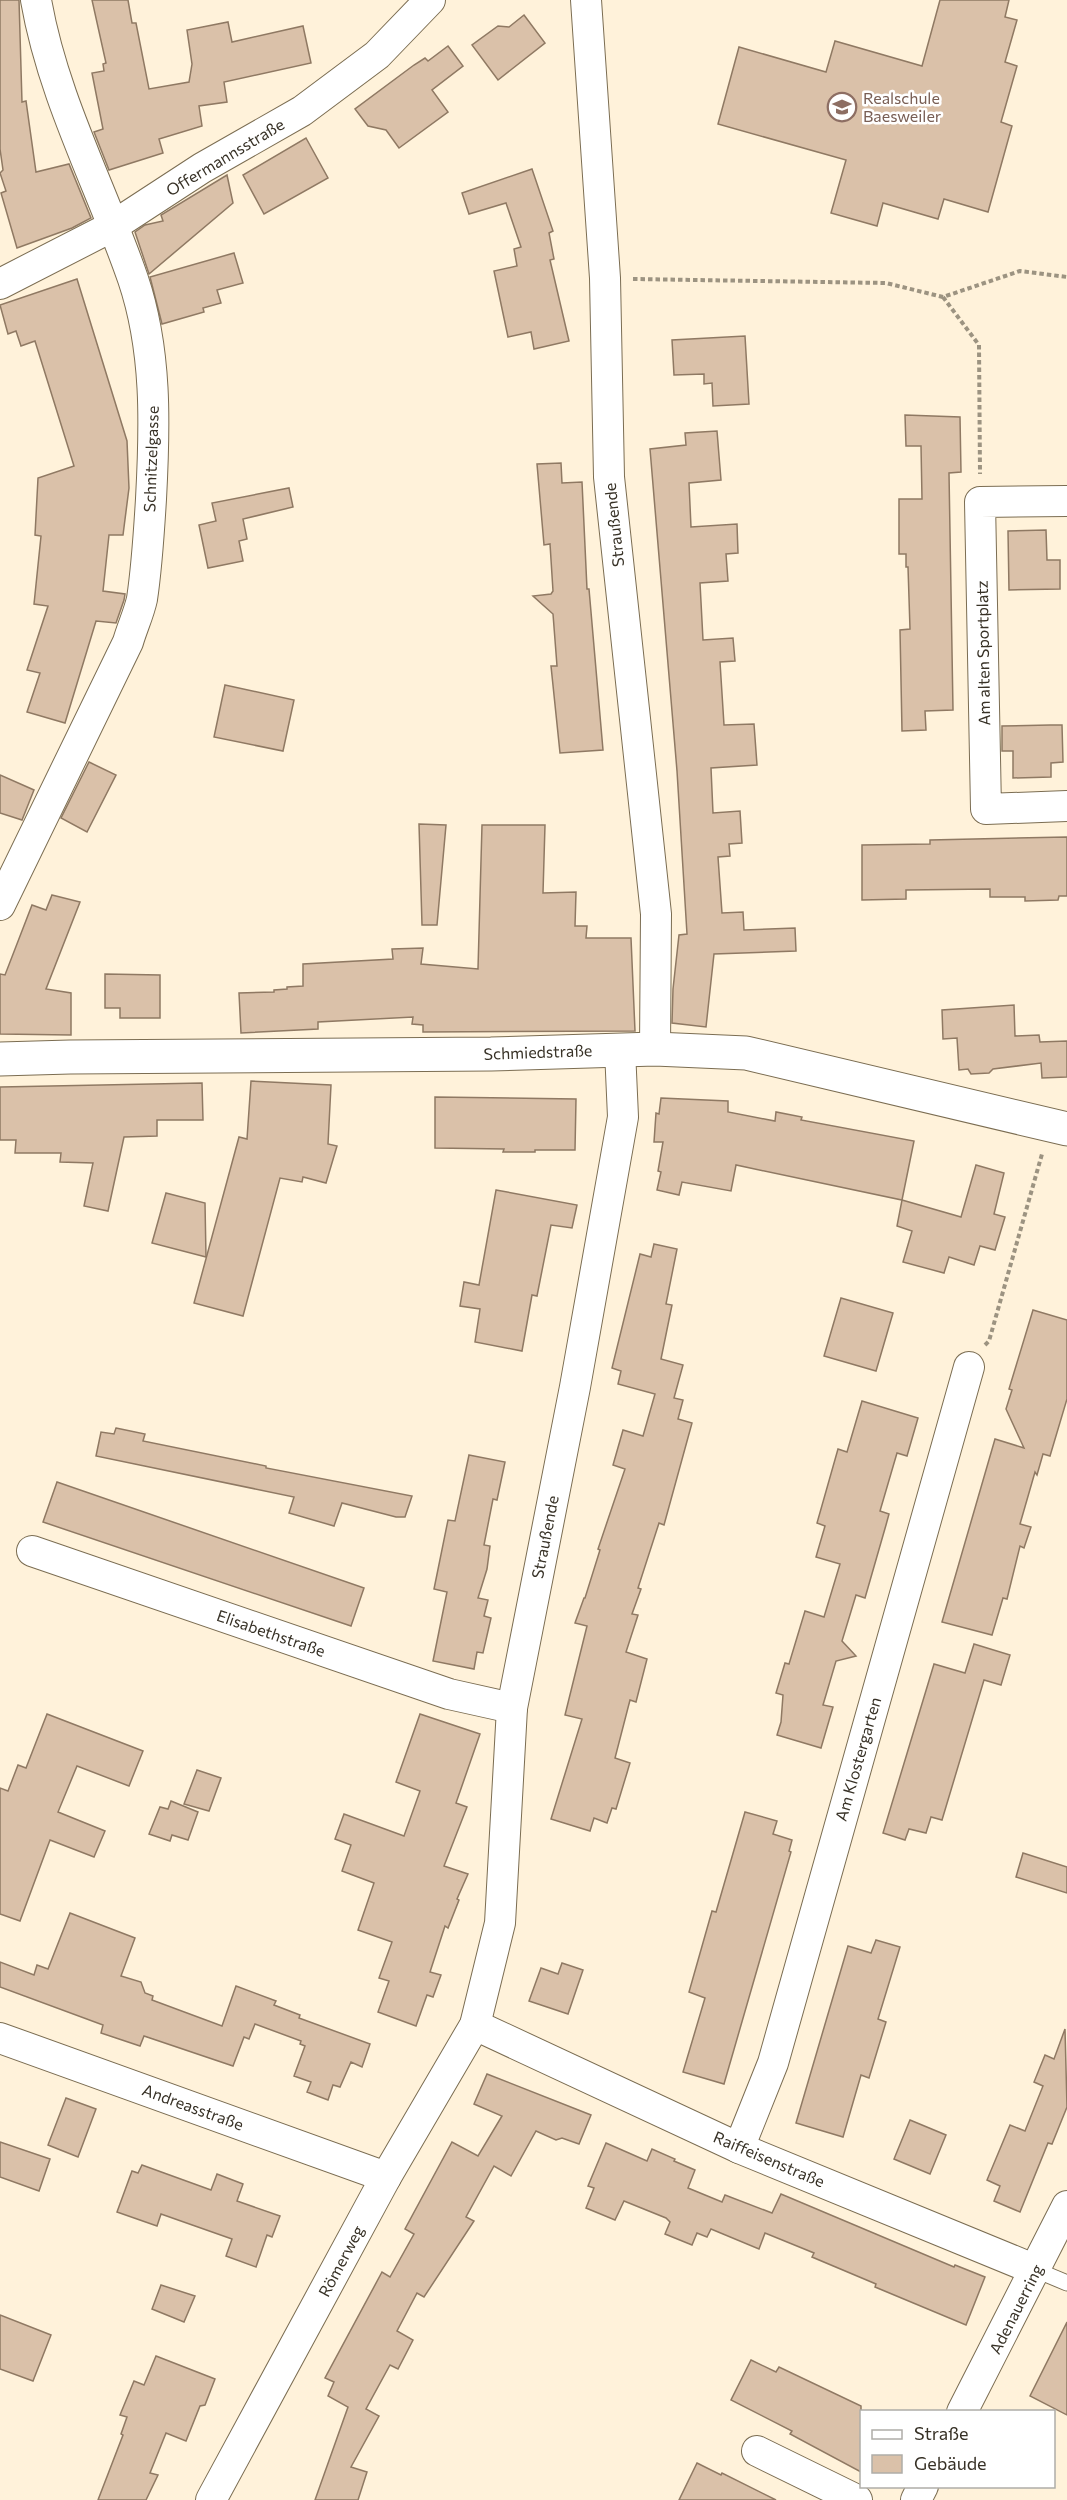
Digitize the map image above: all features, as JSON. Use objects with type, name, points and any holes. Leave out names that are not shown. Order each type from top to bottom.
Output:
[{"type":"street","name":"Schnitzelgasse","points":[[0,905],[128,642],[141,600],[148,543],[154,432],[150,348],[133,280],[71,124],[46,46],[36,0]]},
{"type":"street","name":"Offermannsstraße","points":[[0,284],[113,226],[202,168],[302,111],[377,55],[430,0]]},
{"type":"street","name":"Straußende","points":[[586,0],[605,278],[609,477],[657,914],[655,1049]]},
{"type":"street","points":[[980,502],[1067,501]]},
{"type":"street","name":"Am alten Sportplatz","points":[[980,502],[986,809],[1067,806]]},
{"type":"street","name":"Schmiedstraße","points":[[0,1059],[491,1054],[655,1049],[747,1053],[1059,1127]]},
{"type":"street","name":"Straußende","points":[[476,2025],[500,1923],[512,1708],[575,1387],[623,1117],[620,1050]]},
{"type":"street","name":"Am Klostergarten","points":[[739,2148],[773,2063],[969,1367]]},
{"type":"street","name":"Elisabethstraße","points":[[32,1551],[448,1694],[512,1708]]},
{"type":"street","name":"Raiffeisenstraße","points":[[476,2025],[739,2148],[1036,2270]]},
{"type":"street","name":"Römerweg","points":[[211,2500],[386,2177],[476,2025]]},
{"type":"street","name":"Andreasstraße","points":[[0,2038],[386,2177]]},
{"type":"street","name":"Adenauerring","points":[[963,2410],[1067,2206]]},
{"type":"street","points":[[757,2451],[857,2500]]},
{"type":"lane","name":"Raiffeisenstraße","points":[[1036,2270],[1067,2283]]},
{"type":"path","points":[[605,278],[886,283],[943,297],[1020,272],[1067,276]]},
{"type":"path","points":[[943,297],[979,345],[980,502]]},
{"type":"path","points":[[969,1367],[988,1341],[1059,1127]]},
{"type":"building","points":[[0,0],[19,0],[22,102],[26,101],[36,172],[69,164],[91,218],[72,228],[17,248],[1,193],[6,191],[0,173],[3,170],[0,149]]},
{"type":"building","points":[[92,0],[128,0],[132,23],[136,23],[149,89],[189,82],[192,64],[187,30],[228,22],[232,42],[303,26],[311,63],[224,82],[227,102],[199,106],[202,126],[159,139],[163,153],[109,170],[94,132],[103,129],[92,73],[104,71],[103,64],[106,63]]},
{"type":"building","points":[[940,0],[1009,0],[1005,17],[1017,20],[1005,62],[1017,66],[1001,122],[1012,126],[988,212],[944,199],[938,219],[883,203],[877,226],[831,213],[846,160],[718,124],[739,47],[826,72],[835,41],[922,66]]},
{"type":"building","points":[[524,15],[545,43],[498,80],[472,45],[498,26],[509,27]]},
{"type":"building","points":[[448,46],[463,66],[432,90],[448,112],[399,148],[386,130],[368,126],[355,109],[414,65],[425,58],[428,61]]},
{"type":"building","points":[[306,138],[328,178],[264,214],[243,175]]},
{"type":"building","points":[[532,169],[553,231],[549,233],[554,259],[550,260],[569,341],[534,349],[531,332],[508,337],[494,271],[517,266],[514,249],[521,247],[506,203],[469,214],[462,193]]},
{"type":"building","points":[[227,175],[233,203],[149,274],[135,232],[145,225],[163,221],[161,215]]},
{"type":"building","points":[[234,253],[243,283],[217,290],[221,303],[203,308],[204,312],[162,324],[150,277]]},
{"type":"building","points":[[77,279],[127,441],[129,488],[123,535],[109,535],[103,591],[125,594],[124,600],[116,623],[96,621],[65,723],[27,712],[40,673],[27,670],[48,606],[34,604],[41,536],[35,535],[38,478],[74,466],[35,341],[21,346],[16,331],[8,334],[0,305]]},
{"type":"building","points":[[745,336],[749,404],[713,406],[712,383],[704,384],[704,374],[674,375],[672,340]]},
{"type":"building","points":[[905,415],[960,417],[961,472],[949,473],[953,710],[925,711],[926,730],[902,731],[900,630],[910,629],[908,567],[906,567],[906,554],[899,554],[899,499],[922,499],[921,446],[906,446]]},
{"type":"building","points":[[717,431],[721,480],[689,483],[691,527],[737,524],[738,553],[726,554],[728,581],[700,583],[703,640],[733,638],[735,661],[720,662],[724,725],[754,724],[757,765],[711,768],[713,813],[740,811],[742,843],[729,844],[730,856],[718,857],[722,913],[743,912],[744,930],[795,928],[796,951],[714,954],[706,1027],[672,1023],[679,935],[687,934],[677,771],[650,449],[686,445],[685,433]]},
{"type":"building","points":[[561,463],[562,483],[582,482],[587,589],[589,589],[603,750],[560,753],[551,666],[557,666],[553,614],[533,596],[551,594],[553,591],[550,544],[544,545],[537,464]]},
{"type":"building","points":[[289,488],[293,507],[243,519],[247,539],[239,541],[243,561],[208,568],[199,525],[216,521],[212,503]]},
{"type":"building","points":[[1046,530],[1047,560],[1060,560],[1060,589],[1009,590],[1008,531]]},
{"type":"building","points":[[225,685],[294,700],[283,751],[214,737]]},
{"type":"building","points":[[1062,725],[1063,762],[1051,763],[1051,777],[1013,778],[1013,751],[1002,751],[1002,726]]},
{"type":"building","points":[[89,762],[116,775],[87,832],[61,818]]},
{"type":"building","points":[[0,775],[34,790],[22,820],[0,813]]},
{"type":"building","points":[[419,824],[446,825],[437,925],[422,925]]},
{"type":"building","points":[[482,825],[545,825],[543,893],[576,892],[575,926],[587,926],[586,938],[631,938],[635,1031],[423,1032],[423,1025],[412,1024],[413,1017],[318,1022],[318,1029],[241,1033],[239,993],[274,992],[274,990],[287,989],[287,987],[303,986],[303,964],[393,959],[392,949],[423,948],[421,964],[478,969]]},
{"type":"building","points":[[1067,837],[1067,896],[1059,896],[1058,900],[1025,901],[1025,897],[990,897],[990,889],[906,890],[906,899],[862,900],[862,845],[930,844],[930,840]]},
{"type":"building","points":[[52,895],[80,902],[46,989],[71,993],[71,1035],[0,1034],[0,974],[5,975],[32,905],[46,910]]},
{"type":"building","points":[[105,974],[160,975],[160,1018],[120,1018],[120,1008],[105,1008]]},
{"type":"building","points":[[1014,1005],[1015,1036],[1039,1035],[1040,1042],[1067,1041],[1067,1077],[1042,1078],[1041,1063],[993,1069],[989,1073],[971,1074],[968,1069],[959,1070],[957,1038],[943,1039],[942,1010]]},
{"type":"building","points":[[251,1081],[331,1085],[328,1144],[337,1146],[326,1183],[303,1177],[302,1182],[280,1178],[243,1316],[194,1303],[239,1137],[247,1139]]},
{"type":"building","points":[[202,1083],[203,1120],[157,1120],[157,1136],[124,1137],[108,1211],[84,1206],[93,1163],[60,1162],[61,1153],[15,1153],[16,1140],[0,1140],[0,1087]]},
{"type":"building","points":[[435,1097],[576,1099],[575,1150],[503,1152],[504,1149],[435,1148]]},
{"type":"building","points":[[661,1098],[728,1101],[728,1112],[775,1121],[776,1112],[802,1117],[801,1120],[914,1141],[902,1200],[736,1165],[731,1191],[682,1182],[679,1195],[657,1190],[663,1142],[654,1142],[656,1113],[659,1114]]},
{"type":"building","points":[[976,1165],[1004,1173],[994,1214],[1005,1217],[995,1250],[980,1246],[974,1265],[949,1257],[944,1273],[903,1262],[912,1231],[897,1226],[902,1200],[961,1217]]},
{"type":"building","points":[[496,1190],[577,1205],[572,1228],[551,1225],[537,1296],[532,1295],[522,1351],[475,1342],[480,1309],[460,1306],[464,1282],[479,1285]]},
{"type":"building","points":[[166,1193],[205,1203],[206,1257],[152,1243]]},
{"type":"building","points":[[654,1244],[677,1249],[666,1304],[672,1305],[661,1359],[683,1365],[674,1398],[683,1400],[678,1419],[692,1423],[664,1525],[659,1523],[632,1614],[638,1615],[626,1652],[647,1659],[636,1702],[630,1700],[615,1758],[630,1763],[616,1809],[612,1808],[607,1823],[594,1818],[590,1831],[551,1819],[582,1719],[565,1715],[587,1626],[575,1623],[625,1469],[613,1465],[623,1430],[643,1436],[655,1394],[618,1384],[621,1371],[612,1368],[640,1254],[651,1257]]},
{"type":"building","points":[[841,1298],[893,1313],[876,1371],[824,1356]]},
{"type":"building","points":[[1033,1310],[1067,1320],[1067,1399],[1050,1456],[1043,1454],[1037,1475],[1035,1472],[1020,1524],[1031,1527],[1024,1548],[1020,1546],[1007,1599],[1003,1598],[992,1635],[942,1622],[995,1439],[1024,1448],[1006,1409],[1012,1390],[1009,1389]]},
{"type":"building","points":[[862,1401],[918,1418],[907,1456],[897,1453],[880,1511],[889,1514],[865,1598],[856,1595],[842,1641],[856,1656],[836,1661],[823,1705],[833,1707],[821,1748],[777,1735],[781,1722],[783,1695],[776,1693],[785,1663],[789,1664],[805,1611],[824,1617],[840,1564],[816,1557],[825,1526],[817,1523],[838,1449],[847,1452]]},
{"type":"building","points":[[116,1428],[145,1434],[143,1441],[266,1466],[266,1468],[412,1496],[405,1517],[396,1517],[342,1503],[334,1526],[289,1513],[294,1497],[96,1456],[101,1432],[114,1434]]},
{"type":"building","points":[[469,1455],[505,1462],[497,1500],[493,1499],[484,1545],[490,1546],[487,1569],[478,1598],[488,1600],[484,1616],[491,1618],[483,1653],[477,1652],[474,1669],[433,1661],[447,1592],[434,1589],[448,1520],[455,1521]]},
{"type":"building","points":[[57,1482],[364,1588],[351,1626],[43,1522]]},
{"type":"building","points":[[974,1644],[1010,1655],[1001,1685],[984,1680],[942,1820],[931,1817],[926,1833],[909,1829],[905,1840],[883,1833],[934,1664],[965,1673]]},
{"type":"building","points":[[47,1714],[143,1751],[129,1786],[77,1766],[58,1812],[105,1831],[94,1857],[50,1840],[20,1921],[0,1914],[0,1788],[8,1791],[18,1765],[26,1768]]},
{"type":"building","points":[[420,1714],[480,1734],[456,1803],[467,1807],[444,1866],[468,1874],[448,1928],[445,1926],[430,1972],[441,1975],[433,1997],[427,1995],[416,2026],[378,2012],[389,1981],[379,1978],[392,1942],[358,1930],[374,1883],[342,1871],[351,1845],[335,1839],[344,1814],[404,1836],[420,1791],[396,1782]]},
{"type":"building","points":[[197,1770],[221,1778],[209,1811],[184,1804]]},
{"type":"building","points":[[171,1801],[198,1812],[188,1840],[172,1835],[170,1841],[149,1834],[160,1807],[168,1809]]},
{"type":"building","points":[[745,1812],[777,1821],[773,1834],[792,1840],[789,1851],[791,1852],[724,2084],[683,2072],[705,1998],[689,1992],[712,1911],[716,1912]]},
{"type":"building","points":[[1023,1853],[1067,1867],[1067,1893],[1016,1877]]},
{"type":"building","points":[[70,1913],[135,1938],[121,1976],[141,1982],[145,1993],[153,1996],[152,2000],[222,2026],[236,1986],[276,2001],[274,2005],[300,2015],[299,2018],[370,2044],[362,2067],[351,2062],[340,2087],[333,2085],[328,2100],[307,2092],[311,2082],[294,2076],[305,2046],[300,2044],[301,2041],[255,2024],[249,2039],[244,2037],[233,2066],[144,2036],[140,2046],[101,2033],[103,2025],[0,1987],[0,1962],[34,1975],[37,1965],[48,1969]]},
{"type":"building","points":[[876,1940],[900,1947],[878,2019],[886,2022],[869,2078],[861,2075],[843,2137],[796,2123],[848,1946],[871,1953]]},
{"type":"building","points":[[562,1963],[583,1970],[568,2014],[529,2001],[541,1968],[558,1974]]},
{"type":"building","points":[[1065,2029],[1067,2107],[1052,2144],[1048,2143],[1020,2212],[994,2201],[1000,2186],[987,2180],[1010,2125],[1025,2131],[1043,2086],[1034,2082],[1045,2055],[1054,2059]]},
{"type":"building","points":[[487,2074],[591,2115],[579,2144],[562,2138],[556,2140],[536,2131],[511,2176],[494,2166],[466,2217],[474,2221],[424,2297],[417,2293],[397,2331],[413,2340],[398,2369],[390,2365],[366,2409],[379,2416],[351,2467],[367,2472],[358,2500],[315,2500],[348,2407],[328,2396],[334,2382],[325,2378],[382,2272],[390,2277],[414,2234],[405,2229],[452,2142],[478,2156],[502,2116],[474,2104]]},
{"type":"building","points":[[66,2098],[96,2109],[78,2157],[48,2145]]},
{"type":"building","points":[[910,2120],[946,2135],[930,2174],[894,2159]]},
{"type":"building","points":[[0,2142],[50,2159],[39,2191],[0,2177]]},
{"type":"building","points":[[606,2143],[647,2161],[652,2149],[675,2159],[674,2161],[695,2170],[688,2188],[722,2202],[725,2195],[772,2213],[781,2194],[954,2267],[955,2265],[985,2277],[966,2325],[875,2287],[876,2284],[812,2257],[814,2253],[765,2233],[759,2249],[711,2229],[707,2237],[697,2233],[692,2245],[665,2234],[670,2222],[666,2218],[624,2201],[615,2220],[586,2208],[594,2188],[588,2186]]},
{"type":"building","points":[[142,2165],[211,2190],[217,2174],[243,2184],[237,2201],[280,2216],[272,2237],[267,2235],[256,2267],[226,2256],[232,2239],[161,2214],[157,2226],[117,2212],[132,2171],[138,2173]]},
{"type":"building","points":[[161,2285],[195,2296],[184,2322],[152,2309]]},
{"type":"building","points":[[0,2315],[51,2335],[33,2381],[0,2369]]},
{"type":"building","points":[[1067,2322],[1067,2415],[1030,2396]]},
{"type":"building","points":[[156,2356],[215,2379],[205,2405],[200,2406],[186,2441],[166,2433],[150,2473],[158,2475],[146,2500],[98,2500],[123,2435],[121,2434],[127,2417],[120,2415],[134,2381],[144,2385]]},
{"type":"building","points":[[751,2360],[776,2372],[779,2367],[861,2406],[860,2471],[790,2434],[792,2431],[731,2400]]},
{"type":"building","points":[[697,2463],[721,2475],[722,2473],[776,2500],[679,2500]]},
{"type":"place","name":"Realschule Baesweiler","points":[[842,107]]}]
